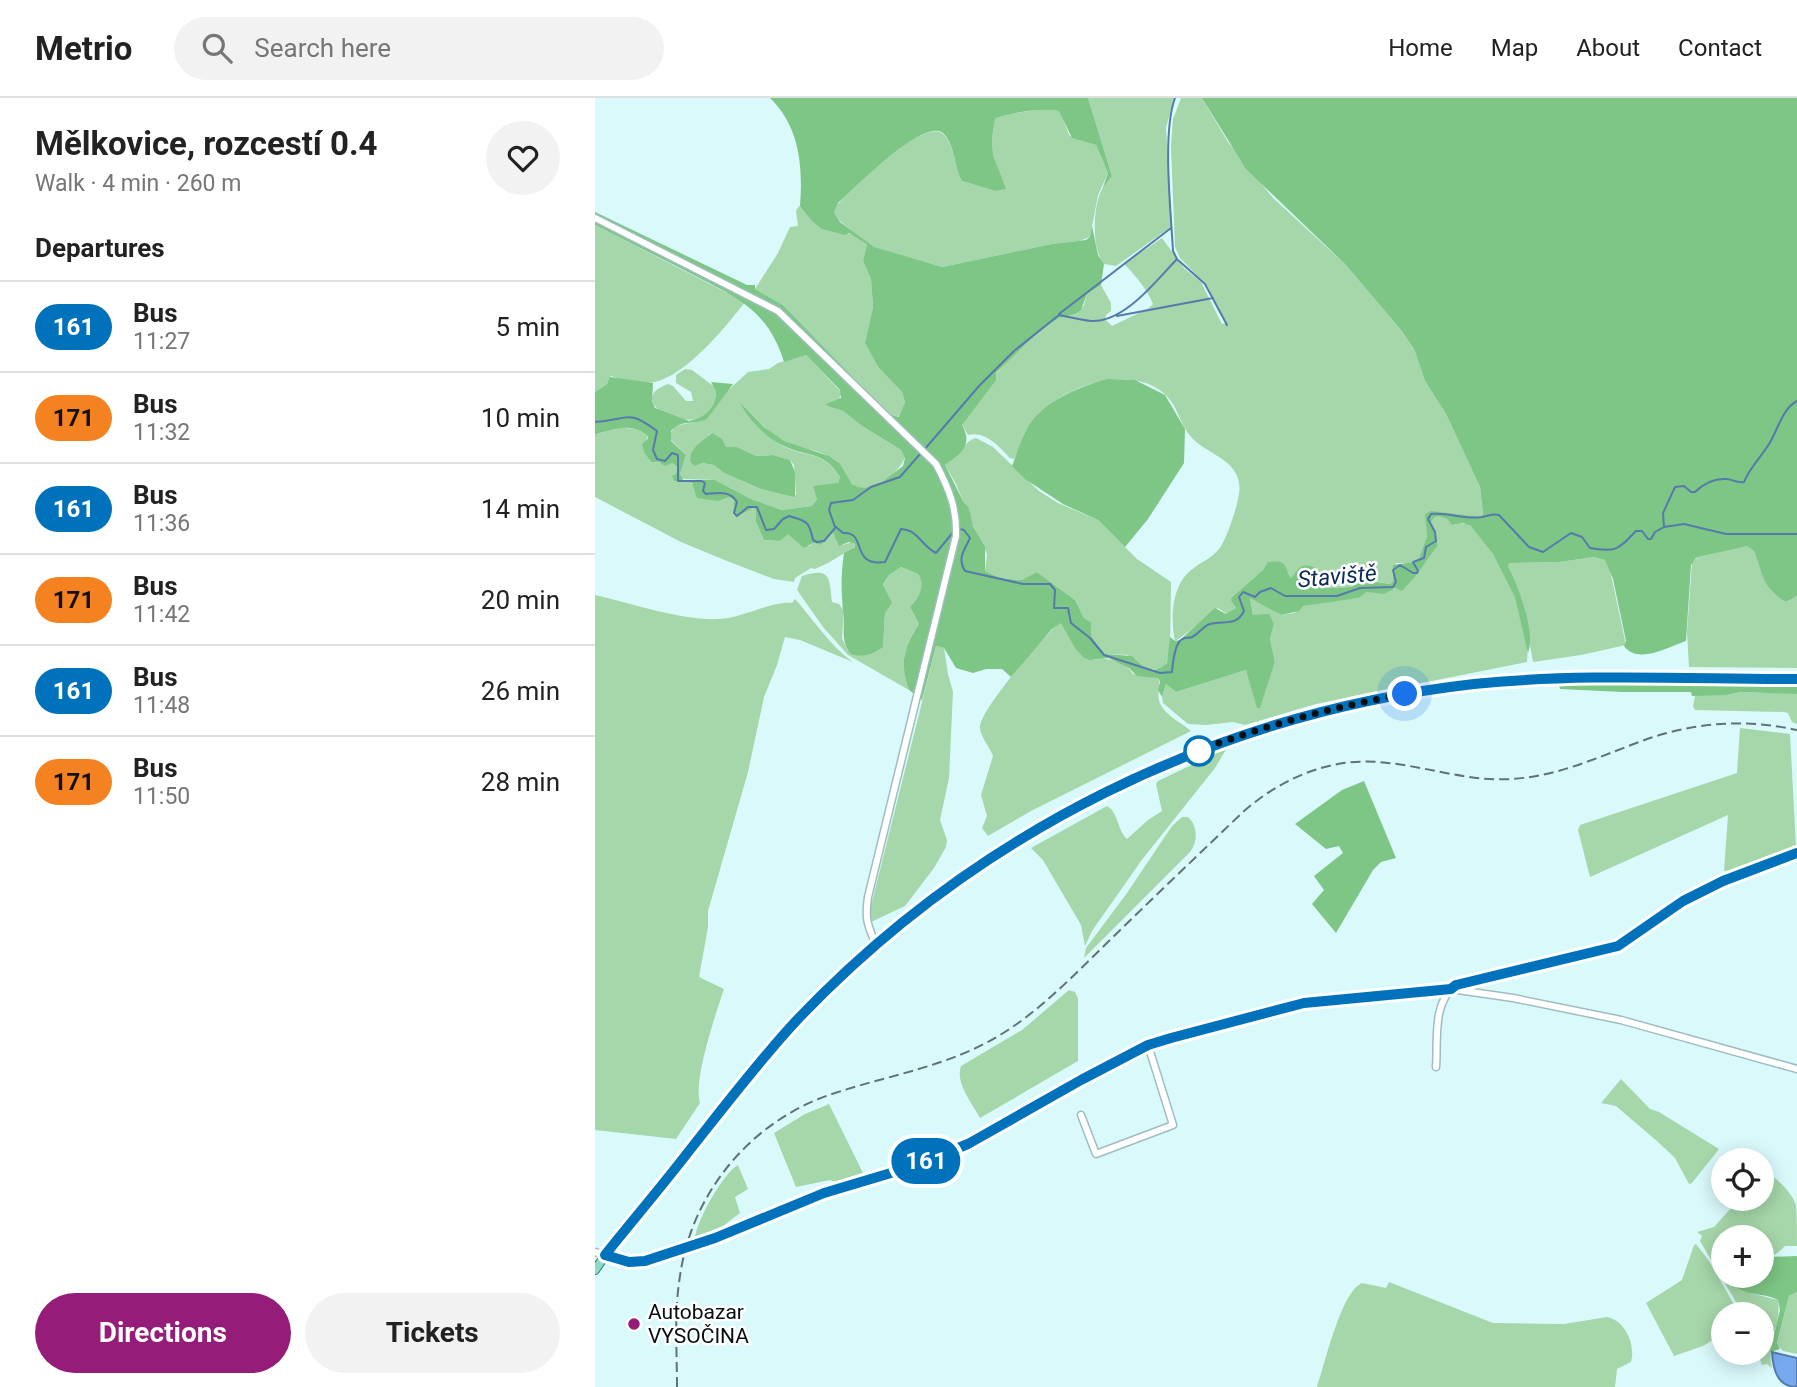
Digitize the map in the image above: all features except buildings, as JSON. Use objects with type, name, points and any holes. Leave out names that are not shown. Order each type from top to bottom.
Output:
[{"type":"main road","points":[[595,1270],[771,1049],[835,982],[930,900],[1022,837],[1061,815],[1171,761],[1273,724],[1362,702],[1477,684],[1586,678],[1797,679]]},
{"type":"street","points":[[595,218],[778,311],[936,464],[950,490],[957,519],[956,536],[865,915],[876,944]]},
{"type":"street","points":[[1436,1067],[1439,1009],[1456,985],[1618,946],[1683,901],[1723,881],[1797,853]]},
{"type":"street","points":[[595,1252],[629,1262],[645,1261],[715,1238],[816,1196],[911,1167],[968,1144],[1148,1045],[1304,1003],[1451,989],[1513,998],[1621,1020],[1797,1069]]},
{"type":"street","points":[[1081,1115],[1096,1154],[1173,1125],[1148,1045]]},
{"type":"green space","points":[[770,98],[1088,98],[1112,176],[1103,187],[1108,173],[1096,145],[1072,138],[1059,111],[1037,110],[995,119],[993,155],[1006,189],[995,191],[962,181],[948,139],[944,134],[935,131],[922,135],[890,156],[838,203],[834,212],[840,222],[874,247],[942,267],[1052,244],[1086,240],[1090,237],[1092,226],[1098,255],[1104,264],[1101,285],[1087,294],[1081,310],[1059,318],[1038,332],[996,373],[996,380],[962,425],[966,438],[964,448],[945,465],[969,508],[973,526],[985,547],[985,571],[1000,578],[1022,580],[1037,572],[1075,600],[1084,618],[1091,622],[1091,636],[1105,654],[1132,656],[1144,667],[1153,670],[1167,663],[1170,637],[1175,641],[1180,640],[1215,608],[1226,614],[1236,608],[1232,597],[1264,569],[1268,562],[1282,563],[1291,578],[1301,566],[1313,567],[1326,576],[1326,585],[1330,588],[1351,587],[1364,580],[1390,584],[1393,581],[1393,565],[1413,562],[1419,558],[1427,536],[1425,514],[1431,511],[1481,517],[1483,514],[1480,487],[1446,414],[1425,381],[1414,349],[1345,264],[1246,169],[1202,98],[1797,98],[1797,596],[1786,602],[1772,591],[1764,580],[1754,551],[1747,546],[1696,558],[1691,565],[1686,641],[1653,653],[1637,654],[1624,646],[1626,641],[1613,579],[1605,560],[1594,557],[1560,562],[1509,563],[1508,567],[1528,621],[1528,653],[1515,597],[1493,554],[1471,526],[1463,523],[1452,525],[1445,518],[1435,517],[1431,522],[1438,545],[1402,591],[1395,588],[1384,594],[1367,592],[1359,598],[1303,606],[1299,611],[1281,615],[1250,598],[1253,615],[1269,614],[1274,624],[1270,639],[1275,662],[1260,708],[1257,708],[1246,670],[1176,692],[1166,684],[1162,697],[1158,690],[1158,678],[1137,676],[1129,668],[1109,658],[1084,658],[1061,623],[1052,629],[1011,677],[1002,669],[986,669],[973,673],[956,668],[944,648],[936,646],[922,700],[909,690],[904,672],[907,648],[919,624],[910,607],[920,591],[918,574],[901,567],[889,575],[883,584],[892,603],[885,613],[883,647],[868,655],[851,654],[844,638],[842,575],[844,553],[855,547],[855,544],[849,542],[839,546],[833,532],[821,545],[813,543],[804,548],[788,534],[780,541],[764,540],[756,522],[756,510],[753,508],[736,517],[733,514],[734,500],[729,497],[718,501],[697,498],[692,483],[674,481],[672,476],[676,474],[677,467],[672,463],[665,466],[659,462],[651,462],[642,444],[648,436],[642,432],[622,428],[595,435],[595,392],[607,384],[610,377],[653,383],[652,401],[655,408],[689,421],[705,415],[712,407],[716,391],[711,382],[733,384],[707,419],[679,425],[671,431],[671,441],[686,455],[680,474],[683,480],[715,480],[751,499],[782,510],[812,506],[817,499],[813,486],[838,483],[840,477],[827,462],[789,448],[768,436],[756,425],[740,402],[764,427],[784,441],[829,456],[840,464],[852,484],[858,487],[865,488],[882,482],[903,466],[905,458],[901,450],[843,411],[827,406],[826,404],[841,398],[840,390],[806,355],[784,362],[768,328],[746,305],[719,288],[595,225],[595,212],[747,285],[755,285],[755,289],[783,305],[889,414],[899,417],[905,402],[902,392],[878,367],[865,343],[873,307],[871,279],[863,261],[867,244],[849,233],[845,235],[822,229],[800,206],[801,177],[797,148],[788,122]]},
{"type":"green space","points":[[1088,98],[1174,98],[1166,128],[1172,226],[1116,266],[1104,264],[1095,238],[1099,196],[1112,176]]},
{"type":"green space","points":[[1181,98],[1202,98],[1228,142],[1273,198],[1345,264],[1401,330],[1414,349],[1425,381],[1446,414],[1480,487],[1483,515],[1426,514],[1427,536],[1419,558],[1410,563],[1396,563],[1390,584],[1369,580],[1359,581],[1351,587],[1330,588],[1326,582],[1298,569],[1294,578],[1291,578],[1288,572],[1264,569],[1232,597],[1236,608],[1227,614],[1218,608],[1175,641],[1173,611],[1177,591],[1187,574],[1213,555],[1222,544],[1236,507],[1239,483],[1236,474],[1225,461],[1190,436],[1173,404],[1165,395],[1157,388],[1136,380],[1102,381],[1081,387],[1044,409],[1036,417],[1024,434],[1014,459],[986,437],[968,435],[962,425],[996,374],[1013,355],[1038,332],[1059,318],[1077,314],[1084,305],[1087,294],[1101,285],[1111,303],[1111,311],[1105,319],[1112,326],[1149,308],[1153,304],[1148,293],[1124,264],[1162,238],[1184,268],[1201,282],[1222,324],[1225,323],[1208,287],[1180,258],[1175,247],[1171,146],[1173,119]]},
{"type":"green space","points":[[1051,108],[1060,111],[1069,135],[1096,145],[1108,173],[1098,195],[1090,237],[942,267],[867,244],[863,261],[871,279],[873,307],[865,343],[878,367],[902,392],[905,402],[900,417],[889,414],[783,305],[755,289],[778,253],[790,227],[798,226],[796,211],[799,206],[821,227],[858,236],[840,221],[834,212],[836,206],[888,157],[921,135],[935,131],[948,140],[962,181],[995,191],[1005,189],[993,155],[995,119],[1001,115]]},
{"type":"green space","points":[[595,225],[745,302],[705,349],[667,378],[644,383],[611,376],[607,384],[595,392]]},
{"type":"green space","points":[[806,355],[842,393],[838,401],[827,406],[843,411],[901,450],[905,457],[891,476],[875,485],[860,488],[851,482],[834,460],[825,454],[778,437],[740,402],[756,424],[772,439],[787,448],[826,462],[840,477],[838,483],[817,495],[812,506],[782,510],[751,499],[715,480],[681,479],[686,455],[671,440],[670,434],[675,426],[707,419],[723,395],[748,372],[769,369],[778,363]],"holes":[[[711,433],[726,447],[737,447],[756,456],[773,455],[790,460],[794,465],[796,495],[761,489],[724,473],[714,465],[702,463],[691,453]]]},
{"type":"green space","points":[[685,369],[692,370],[716,388],[712,407],[702,417],[687,420],[672,417],[653,402],[654,392],[668,384],[686,401],[693,401],[691,392],[676,383],[676,375]]},
{"type":"green space","points":[[1108,379],[1135,380],[1165,395],[1185,429],[1184,463],[1148,519],[1125,547],[1098,520],[1063,504],[1025,479],[1012,466],[1025,431],[1039,413],[1067,394]]},
{"type":"green space","points":[[618,427],[642,430],[648,435],[645,454],[651,462],[672,463],[677,467],[675,481],[698,487],[709,497],[729,497],[734,500],[733,516],[753,508],[756,510],[756,522],[764,540],[780,541],[788,533],[809,546],[813,543],[821,545],[833,532],[843,545],[852,542],[856,546],[828,563],[811,568],[795,578],[794,582],[774,579],[681,542],[595,497],[595,435]]},
{"type":"green space","points":[[712,433],[722,439],[726,447],[737,447],[756,456],[773,455],[790,460],[795,472],[795,497],[761,489],[724,473],[714,465],[702,463],[694,466],[690,461],[691,453]]},
{"type":"green space","points":[[976,438],[993,447],[1039,491],[1058,503],[1098,520],[1137,559],[1171,582],[1170,650],[1166,665],[1158,669],[1145,669],[1128,655],[1105,654],[1091,636],[1091,622],[1084,618],[1075,600],[1037,572],[1023,580],[1000,578],[985,571],[987,554],[970,519],[969,508],[945,465],[968,442]]},
{"type":"green space","points":[[1435,517],[1444,517],[1453,525],[1463,523],[1472,526],[1495,558],[1517,600],[1522,616],[1526,631],[1527,662],[1316,704],[1245,725],[1233,722],[1188,724],[1163,703],[1166,684],[1176,692],[1246,670],[1260,707],[1275,662],[1270,639],[1274,624],[1253,615],[1250,597],[1281,615],[1294,613],[1303,606],[1359,598],[1367,592],[1406,587],[1438,545],[1431,522]]},
{"type":"green space","points":[[1747,546],[1754,551],[1764,579],[1778,597],[1786,602],[1797,596],[1797,668],[1689,667],[1687,632],[1692,562],[1711,552]]},
{"type":"green space","points":[[1594,557],[1606,560],[1610,570],[1626,645],[1533,662],[1524,612],[1507,566],[1509,563],[1560,562]]},
{"type":"green space","points":[[901,567],[918,574],[922,583],[921,591],[910,607],[919,624],[905,655],[904,672],[909,690],[848,655],[823,627],[797,590],[802,576],[819,573],[827,576],[832,602],[839,604],[844,611],[842,638],[848,650],[883,647],[885,613],[890,599],[883,584],[889,575]]},
{"type":"green space","points":[[595,595],[705,619],[728,618],[776,604],[792,603],[795,599],[830,641],[853,662],[800,640],[785,637],[764,697],[748,772],[708,911],[708,927],[699,977],[724,989],[702,1063],[700,1103],[676,1139],[595,1130]]},
{"type":"green space","points":[[1059,623],[1064,623],[1070,637],[1094,660],[1116,661],[1125,665],[1133,674],[1158,678],[1161,705],[1168,714],[1191,731],[1031,811],[988,836],[982,828],[987,816],[981,795],[993,756],[980,726],[1002,689]]},
{"type":"green space","points":[[936,646],[944,648],[953,692],[949,778],[940,820],[947,840],[946,847],[934,868],[905,906],[871,922],[870,910]]},
{"type":"green space","points":[[1559,685],[1797,685],[1797,694],[1741,692],[1692,696],[1691,692],[1560,689]]},
{"type":"green space","points":[[1780,691],[1797,694],[1797,724],[1784,712],[1695,710],[1693,706],[1695,696],[1699,694]]},
{"type":"green space","points":[[1740,728],[1790,734],[1796,847],[1724,871],[1728,815],[1590,877],[1578,830],[1580,825],[1737,773]]},
{"type":"green space","points":[[1227,748],[1215,768],[1141,861],[1092,931],[1085,946],[1081,925],[1043,860],[1031,848],[1107,806],[1114,813],[1127,839],[1162,811],[1156,784],[1158,781]]},
{"type":"green space","points":[[1364,781],[1396,858],[1381,862],[1373,870],[1336,933],[1312,904],[1324,890],[1314,876],[1343,853],[1339,846],[1326,849],[1295,824],[1342,790]]},
{"type":"green space","points":[[1182,817],[1188,817],[1195,829],[1194,844],[1190,852],[1084,958],[1086,948],[1172,826]]},
{"type":"green space","points":[[1069,990],[1075,992],[1078,998],[1078,1061],[980,1118],[962,1086],[961,1066],[1022,1030]]},
{"type":"green space","points":[[1621,1079],[1650,1109],[1717,1148],[1711,1148],[1711,1159],[1689,1184],[1675,1158],[1658,1142],[1616,1106],[1601,1103]]},
{"type":"green space","points":[[829,1104],[863,1173],[836,1182],[830,1180],[796,1187],[774,1133],[805,1114]]},
{"type":"green space","points":[[738,1165],[748,1189],[735,1197],[740,1213],[711,1235],[695,1239],[711,1199],[725,1177]]},
{"type":"green space","points":[[1774,1178],[1787,1190],[1796,1205],[1797,1246],[1785,1246],[1774,1255],[1774,1225],[1716,1225],[1728,1211],[1774,1211]]},
{"type":"green space","points":[[1711,1228],[1711,1260],[1700,1241],[1702,1236],[1697,1232]]},
{"type":"green space","points":[[1696,1244],[1711,1264],[1711,1288],[1725,1288],[1733,1302],[1711,1302],[1711,1341],[1674,1356],[1646,1303],[1682,1280]]},
{"type":"green space","points":[[1797,1256],[1797,1292],[1789,1296],[1777,1343],[1780,1349],[1774,1351],[1774,1335],[1780,1310],[1778,1300],[1737,1288],[1774,1288],[1774,1257]]},
{"type":"green space","points":[[1389,1282],[1493,1323],[1564,1324],[1607,1317],[1619,1323],[1628,1334],[1632,1348],[1631,1362],[1617,1369],[1615,1387],[1317,1387],[1341,1314],[1354,1289],[1362,1283],[1386,1288]]},
{"type":"green space","points":[[1728,1288],[1739,1288],[1778,1300],[1774,1337],[1774,1302],[1736,1302]]},
{"type":"green space","points":[[1797,1292],[1797,1354],[1783,1351],[1777,1344],[1789,1296]]},
{"type":"water","points":[[1774,1352],[1797,1358],[1797,1387],[1785,1384],[1775,1371]]},
{"type":"waterway","points":[[924,450],[979,386],[1014,351],[1059,315],[1091,321],[1115,315],[1139,299],[1177,259],[1173,251],[1168,173],[1169,131],[1175,98]]},
{"type":"waterway","points":[[1059,314],[1171,228]]},
{"type":"waterway","points":[[1178,260],[1205,284],[1227,325]]},
{"type":"waterway","points":[[1117,316],[1213,298]]},
{"type":"waterway","name":"Staviště","points":[[959,529],[964,530],[970,538],[961,558],[965,571],[1023,584],[1050,584],[1055,590],[1054,608],[1068,608],[1071,623],[1090,638],[1104,655],[1160,673],[1172,672],[1175,650],[1181,640],[1194,636],[1205,626],[1230,622],[1241,616],[1244,611],[1239,597],[1243,592],[1255,597],[1271,588],[1285,596],[1337,596],[1360,588],[1393,587],[1396,582],[1393,570],[1400,565],[1417,573],[1413,562],[1424,558],[1426,547],[1436,541],[1435,532],[1428,519],[1431,514],[1476,518],[1499,515],[1529,547],[1543,552],[1571,533],[1582,537],[1590,548],[1606,550],[1621,546],[1636,531],[1642,531],[1651,539],[1655,532],[1664,527],[1663,513],[1675,487],[1684,486],[1695,492],[1718,479],[1744,482],[1769,444],[1784,414],[1797,401]]},
{"type":"waterway","name":"Staviště","points":[[595,422],[627,417],[647,424],[657,431],[653,450],[657,459],[665,461],[672,453],[678,455],[678,481],[702,481],[705,483],[703,491],[706,494],[723,493],[731,496],[737,502],[734,513],[737,516],[748,507],[757,507],[766,530],[774,529],[789,516],[806,523],[813,540],[817,542],[824,541],[836,527],[855,537],[862,554],[874,562],[885,562],[901,529],[912,532],[936,553],[954,531]]},
{"type":"waterway","points":[[835,527],[829,510],[831,503],[853,500],[871,487],[900,477],[920,454]]},
{"type":"waterway","points":[[1664,527],[1684,524],[1726,534],[1797,534]]},
{"type":"railway","points":[[677,1387],[677,1303],[687,1245],[698,1215],[731,1162],[753,1140],[805,1105],[835,1093],[924,1068],[966,1052],[1008,1030],[1061,987],[1244,811],[1277,787],[1312,771],[1360,762],[1382,762],[1468,777],[1512,779],[1548,774],[1686,728],[1742,723],[1797,730]]},
{"type":"bus line","name":"161","points":[[1797,679],[1549,679],[1426,690],[1362,702],[1273,724],[1171,761],[1099,795],[1022,837],[930,900],[835,982],[759,1063],[605,1255],[622,1261],[645,1261],[715,1238],[824,1193],[911,1167],[968,1144],[1148,1045],[1193,1031],[1304,1003],[1451,989],[1456,985],[1618,946],[1683,901],[1723,881],[1797,853]]},
{"type":"place","name":"Autobazar VYSOČINA","points":[[634,1324]]},
{"type":"route","points":[[1199,751],[1191,753],[1273,724],[1405,694]]}]
